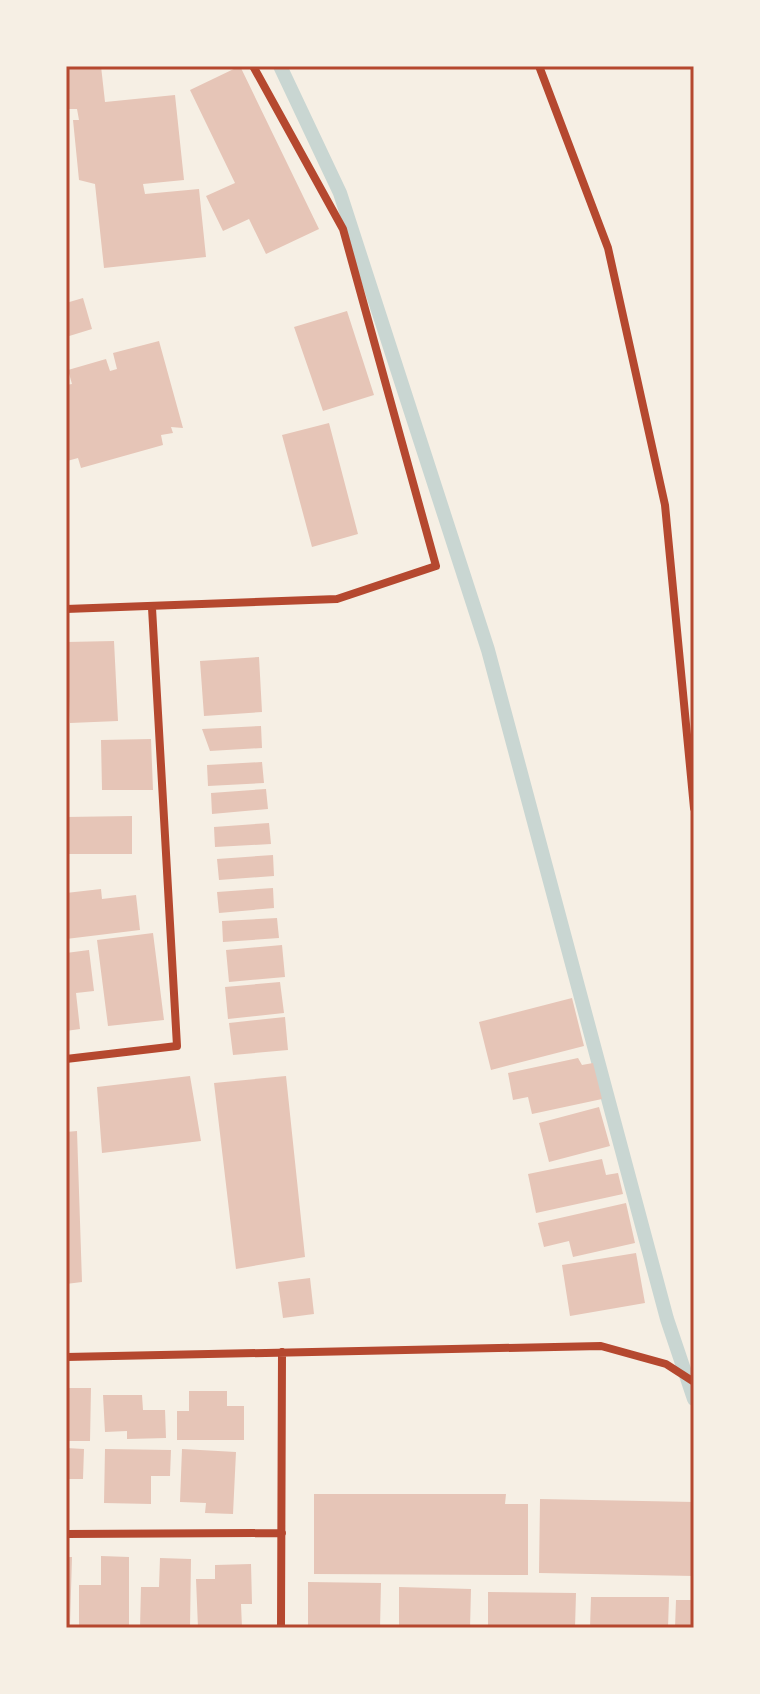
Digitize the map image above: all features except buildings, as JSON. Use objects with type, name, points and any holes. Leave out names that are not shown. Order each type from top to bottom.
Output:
[{"type":"street","points":[[66,609],[337,599],[436,566],[343,229],[253,66]]},
{"type":"street","points":[[539,66],[608,248],[665,505],[694,808]]},
{"type":"street","points":[[66,1059],[177,1046],[152,608]]},
{"type":"street","points":[[66,1357],[601,1346],[666,1364],[694,1382]]},
{"type":"street","points":[[281,1628],[282,1352]]},
{"type":"street","points":[[66,1534],[282,1533]]},
{"type":"waterway","points":[[280,66],[340,193],[488,650],[667,1319],[694,1399]]}]
